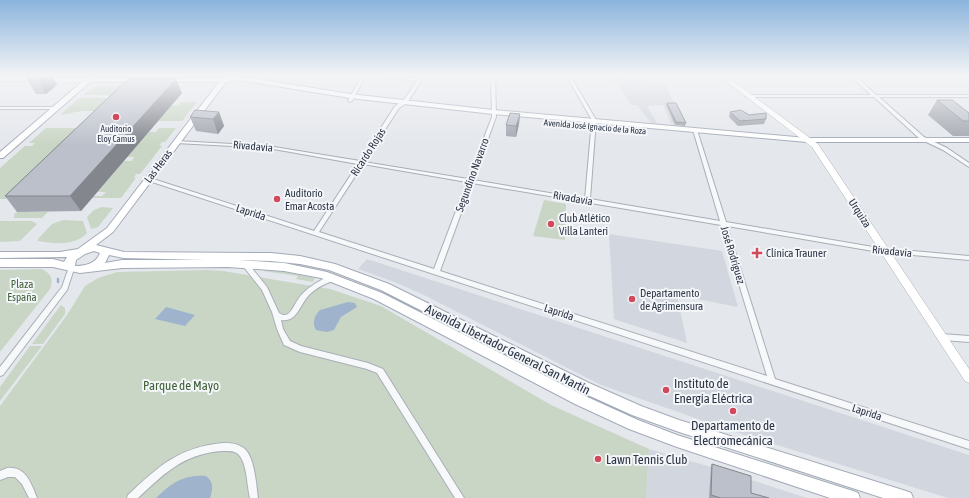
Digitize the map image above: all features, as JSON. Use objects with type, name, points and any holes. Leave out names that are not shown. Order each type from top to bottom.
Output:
[{"type":"main road","points":[[0,156],[67,98]]},
{"type":"main road","name":"Las Heras","points":[[80,252],[110,230],[210,98]]},
{"type":"main road","name":"Avenida José Ignacio de la Roza","points":[[352,98],[361,103],[397,107],[538,116],[594,124]]},
{"type":"main road","name":"Avenida José Ignacio de la Roza","points":[[355,98],[405,102],[551,122],[594,124],[696,133],[807,140],[969,140]]},
{"type":"main road","points":[[361,103],[391,104],[405,102]]},
{"type":"main road","name":"Avenida José Ignacio de la Roza","points":[[696,133],[756,142],[815,146],[969,146]]},
{"type":"main road","points":[[756,142],[807,140]]},
{"type":"main road","name":"Avenida Libertador General San Martín","points":[[80,252],[94,248],[129,255],[237,255],[280,257],[315,263],[345,271],[385,287],[584,387],[637,411],[679,426],[906,498]]},
{"type":"main road","points":[[86,269],[102,260],[104,256],[103,250]]},
{"type":"main road","points":[[0,255],[60,255],[80,252]]},
{"type":"main road","points":[[0,263],[53,263],[70,268],[69,262],[80,252]]},
{"type":"main road","name":"Avenida Libertador General San Martín","points":[[70,268],[79,270],[122,264],[245,264],[284,267],[334,278],[386,300],[580,400],[634,425],[676,441],[853,498]]},
{"type":"street","name":"Ricardo Rojas","points":[[316,233],[397,107],[405,102],[408,98]]},
{"type":"street","name":"Segundino Navarro","points":[[436,272],[494,114],[494,98]]},
{"type":"street","points":[[580,98],[594,124],[587,201]]},
{"type":"street","name":"Urquiza","points":[[750,98],[815,146],[969,378]]},
{"type":"street","points":[[878,98],[922,138],[939,146],[969,165]]},
{"type":"street","points":[[0,108],[56,108]]},
{"type":"street","name":"José Rodríguez","points":[[696,133],[772,381]]},
{"type":"street","name":"Rivadavia","points":[[176,142],[268,147],[885,250],[969,258]]},
{"type":"street","name":"Laprida","points":[[148,179],[969,445]]},
{"type":"street","points":[[245,264],[265,289],[276,315],[283,338],[287,343],[292,346],[368,366],[380,371],[460,498]]},
{"type":"street","points":[[0,373],[65,288],[70,268]]},
{"type":"street","points":[[276,315],[284,318],[292,314],[299,302],[308,292],[317,285],[334,278]]},
{"type":"street","points":[[942,337],[969,339]]},
{"type":"street","points":[[131,498],[170,463],[184,455],[200,450],[225,447],[236,448],[243,452],[246,459],[254,498]]},
{"type":"street","points":[[0,476],[12,472],[18,474],[25,480],[33,498]]},
{"type":"shaded area","points":[[626,98],[672,98],[674,103],[670,102],[671,105],[667,106],[675,125],[671,124],[663,105],[647,106],[657,123],[651,123],[637,105],[631,105]]},
{"type":"shaded area","points":[[609,234],[722,251],[738,307],[677,295],[687,343],[614,319]]},
{"type":"shaded area","points":[[367,259],[969,455],[969,498],[948,498],[735,432],[601,385],[422,294],[358,269]]},
{"type":"shaded area","points":[[649,449],[711,467],[807,498],[646,498]]},
{"type":"green space","points":[[79,98],[129,98],[98,111],[82,111],[60,115]]},
{"type":"green space","points":[[181,102],[197,102],[182,121],[158,121],[171,106],[178,105]]},
{"type":"green space","points":[[46,128],[93,128],[30,199],[0,199],[0,168],[25,146],[32,146],[35,143],[29,143]]},
{"type":"green space","points":[[159,128],[176,128],[165,142],[162,142],[159,145],[162,146],[140,174],[136,174],[134,178],[136,178],[121,198],[92,198],[94,196],[102,196],[106,192],[98,192],[124,161],[132,161],[134,157],[127,157],[149,132],[156,132]]},
{"type":"green space","name":"Club Atlético Villa Lanteri","points":[[544,200],[566,204],[565,240],[533,236]]},
{"type":"green space","points":[[102,207],[113,208],[98,227],[91,229],[87,217],[94,210]]},
{"type":"green space","points":[[17,212],[48,212],[42,218],[13,218],[15,216],[14,214]]},
{"type":"green space","points":[[63,220],[83,221],[87,233],[77,240],[64,243],[38,241],[38,239],[52,224]]},
{"type":"green space","points":[[0,221],[32,221],[37,224],[20,241],[0,242]]},
{"type":"green space","name":"Plaza España","points":[[41,269],[47,272],[52,279],[50,289],[0,352],[0,270]]},
{"type":"green space","name":"Parque de Mayo","points":[[223,271],[330,289],[381,306],[551,405],[649,449],[646,498],[0,498],[0,406],[67,315],[85,286],[98,278],[117,272]]},
{"type":"green space","points":[[263,271],[281,271],[315,278],[313,282],[296,279],[298,276]]},
{"type":"green space","points":[[61,305],[65,308],[65,314],[43,344],[32,344]]},
{"type":"green space","points":[[30,346],[42,346],[0,401],[0,387]]},
{"type":"water","points":[[348,302],[355,303],[357,307],[341,317],[334,330],[327,332],[316,330],[314,320],[320,310]]},
{"type":"water","points":[[166,307],[195,315],[185,326],[155,319]]},
{"type":"water","points":[[191,476],[206,476],[212,483],[210,498],[156,498],[167,488],[184,478]]},
{"type":"building","points":[[108,98],[159,98],[70,196],[5,196]]},
{"type":"building","points":[[937,100],[952,100],[969,113],[969,121],[963,121]]},
{"type":"building","points":[[667,103],[676,103],[686,123],[676,122]]},
{"type":"building","points":[[195,110],[219,112],[213,119],[190,117]]},
{"type":"building","points":[[741,110],[749,115],[766,113],[766,119],[740,121],[730,112]]},
{"type":"building","points":[[510,113],[520,114],[516,126],[506,125]]},
{"type":"building","points":[[712,464],[751,476],[751,493],[769,498],[721,498],[711,495]]},
{"type":"place","name":"Auditorio Eloy Camus","points":[[116,117]]},
{"type":"place","name":"Auditorio Emar Acosta","points":[[277,199]]},
{"type":"place","name":"Club Atlético Villa Lanteri","points":[[551,224]]},
{"type":"place","name":"Clínica Trauner","points":[[757,253]]},
{"type":"place","name":"Departamento de Agrimensura","points":[[632,299]]},
{"type":"place","name":"Instituto de Energía Eléctrica","points":[[666,390]]},
{"type":"place","name":"Departamento de Electromecánica","points":[[733,411]]},
{"type":"place","name":"Lawn Tennis Club","points":[[598,459]]}]
